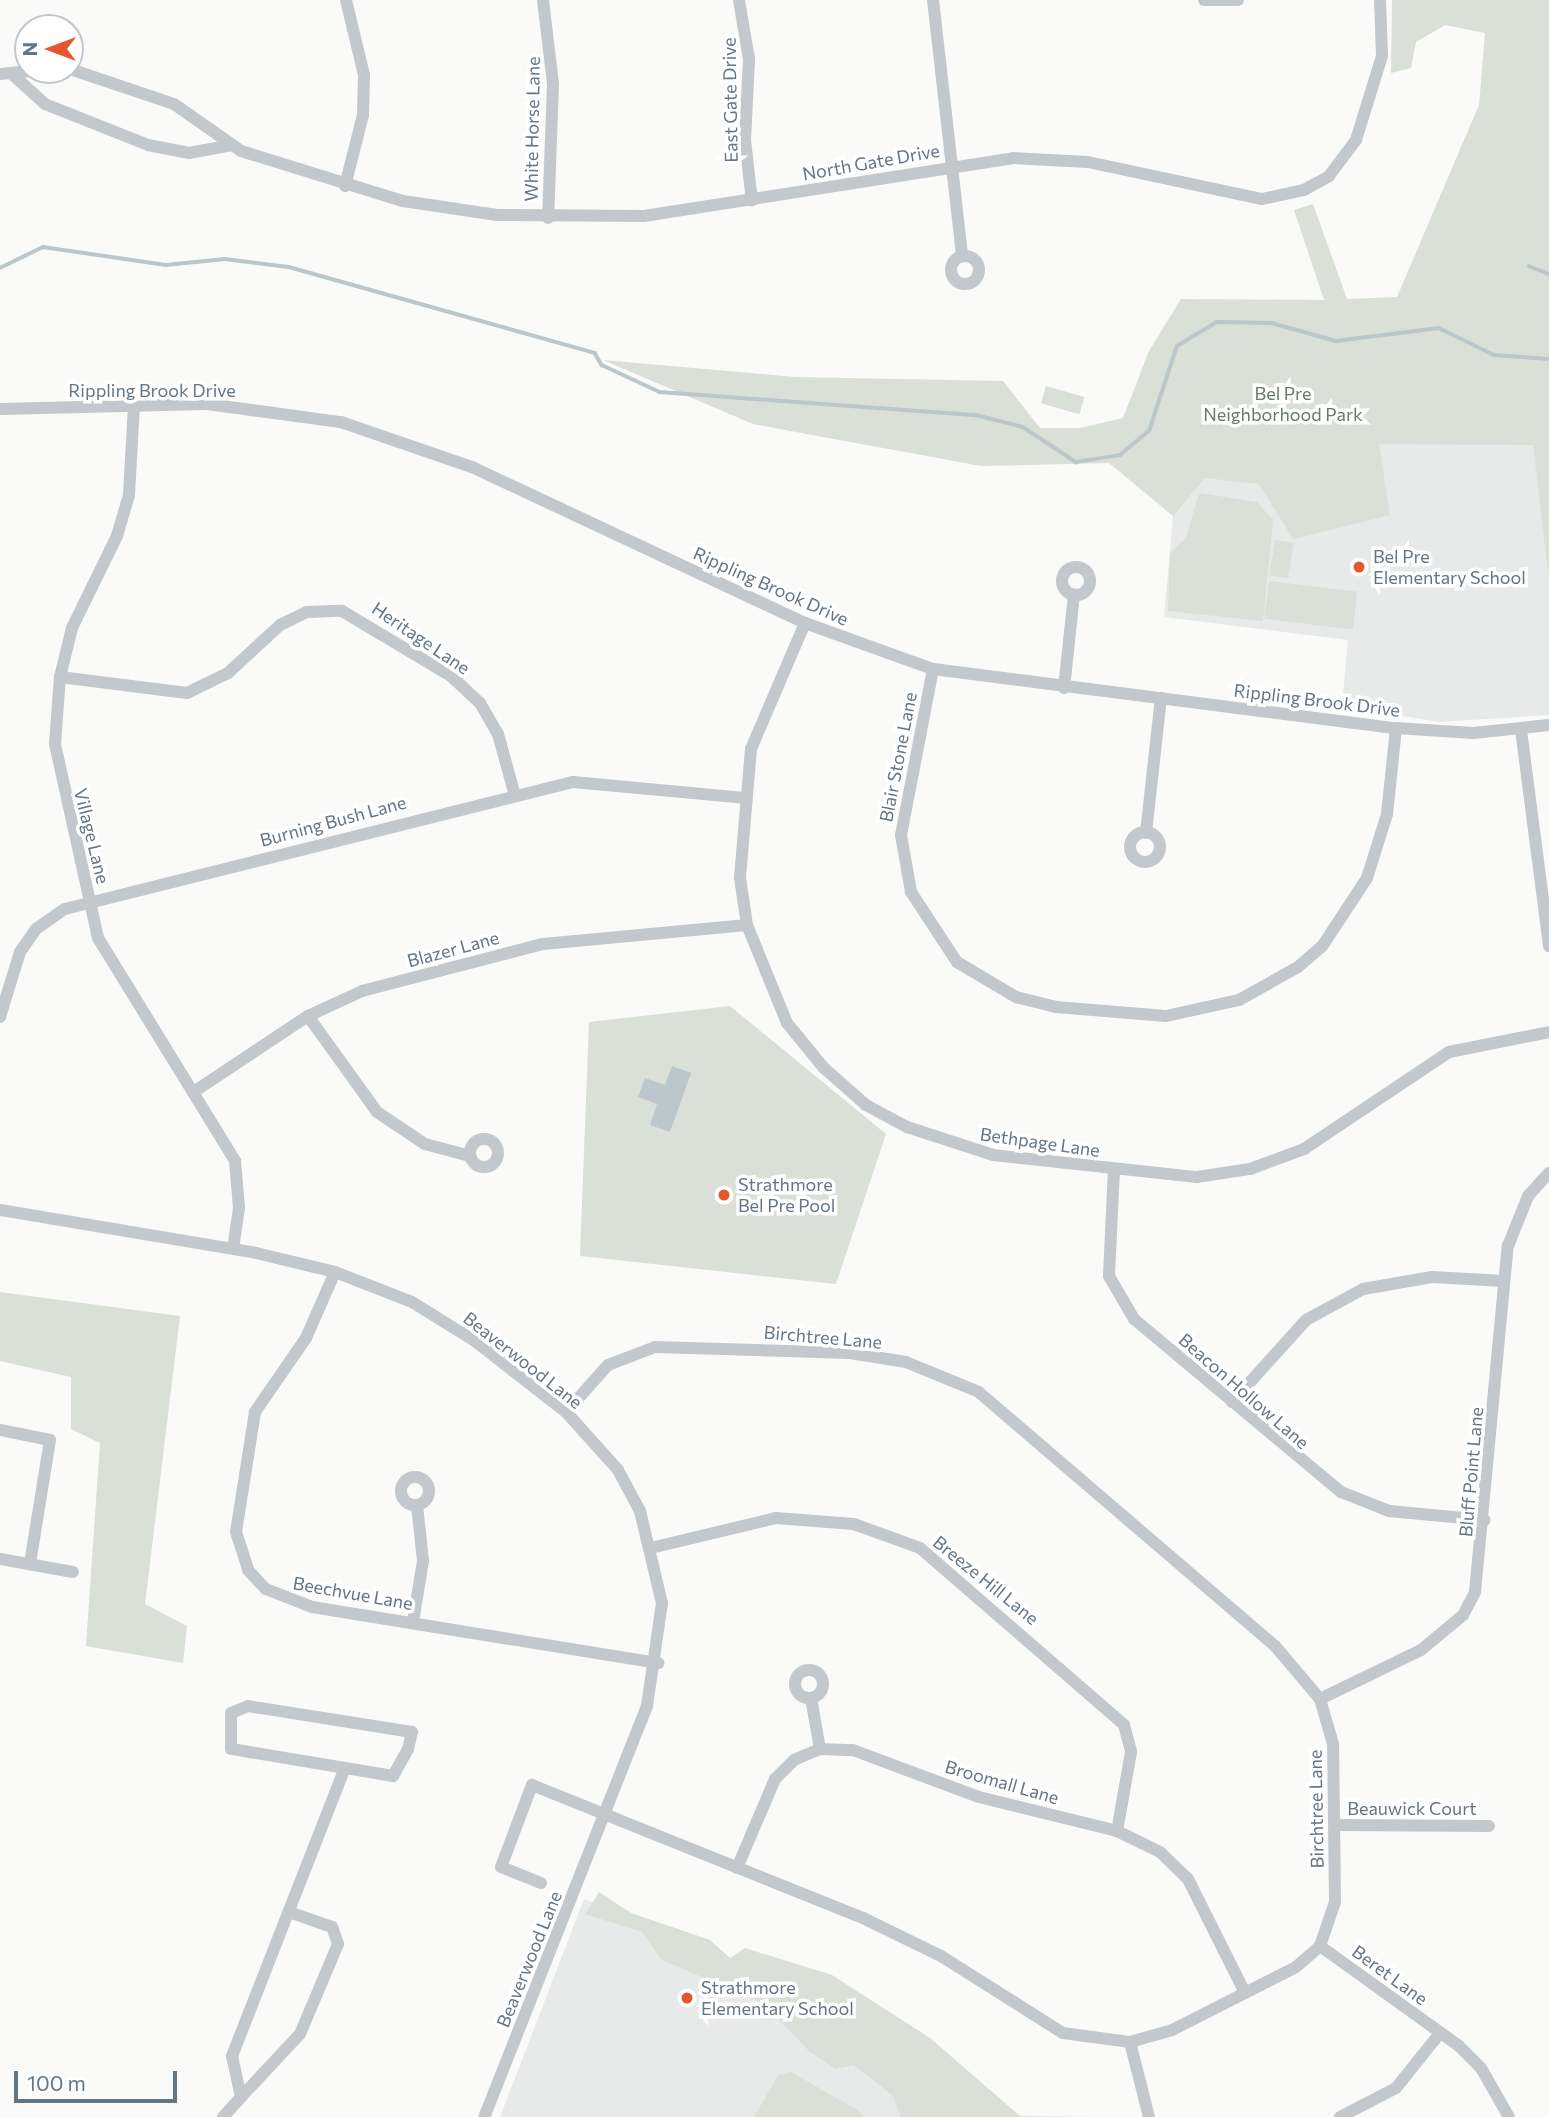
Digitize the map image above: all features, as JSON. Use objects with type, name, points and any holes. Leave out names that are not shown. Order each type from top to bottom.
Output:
[{"type":"street","points":[[345,186],[363,115],[365,75],[346,0]]},
{"type":"street","name":"White Horse Lane","points":[[543,0],[553,84],[548,218]]},
{"type":"street","name":"East Gate Drive","points":[[739,0],[750,58],[745,140],[752,201]]},
{"type":"street","points":[[933,0],[948,166],[962,256]]},
{"type":"street","points":[[1204,0],[1238,0]]},
{"type":"street","name":"North Gate Drive","points":[[84,74],[174,104],[232,145],[345,186],[437,207],[548,218],[644,216],[752,201],[948,166],[1054,158],[1262,199],[1304,190],[1342,162],[1371,108],[1382,56],[1380,0]]},
{"type":"street","points":[[7,74],[45,104],[148,145],[189,153],[232,145]]},
{"type":"street","name":"Rippling Brook Drive","points":[[0,409],[134,405],[284,412],[384,435],[472,467],[805,623],[933,669],[1064,688],[1396,727],[1521,730],[1549,725]]},
{"type":"street","name":"Village Lane","points":[[134,405],[129,495],[117,536],[72,628],[60,677],[55,744],[90,902],[112,969],[195,1091],[235,1161],[239,1208],[233,1250]]},
{"type":"street","points":[[1064,688],[1074,595]]},
{"type":"street","name":"Heritage Lane","points":[[60,677],[187,693],[228,673],[280,625],[307,612],[342,611],[451,676],[480,703],[498,734],[514,792]]},
{"type":"street","name":"Bethpage Lane","points":[[805,623],[762,716],[744,798],[740,878],[747,925],[788,1023],[824,1068],[866,1105],[959,1148],[1197,1177],[1281,1160],[1449,1052],[1549,1032]]},
{"type":"street","name":"Blair Stone Lane","points":[[933,669],[901,835],[911,892],[935,937],[983,982],[1016,997],[1095,1012],[1166,1016],[1239,1000],[1322,945],[1367,878],[1381,844],[1396,727]]},
{"type":"street","points":[[1146,833],[1161,698]]},
{"type":"street","points":[[1521,730],[1545,882],[1549,946]]},
{"type":"street","name":"Burning Bush Lane","points":[[0,1017],[20,952],[36,929],[65,909],[514,792],[573,782],[744,798]]},
{"type":"street","name":"Blazer Lane","points":[[195,1091],[309,1016],[362,991],[543,944],[747,925]]},
{"type":"street","points":[[309,1016],[377,1112],[425,1144],[470,1156]]},
{"type":"street","name":"Beacon Hollow Lane","points":[[1114,1169],[1107,1255],[1116,1295],[1134,1319],[1311,1473],[1364,1503],[1424,1517],[1485,1520]]},
{"type":"street","name":"Bluff Point Lane","points":[[1320,1699],[1421,1650],[1464,1615],[1481,1569],[1504,1281],[1514,1221],[1549,1173]]},
{"type":"street","name":"Beaverwood Lane","points":[[0,1210],[233,1250],[335,1272],[412,1302],[475,1340],[566,1412],[618,1470],[650,1548],[663,1603],[658,1663],[606,1815],[484,2117]]},
{"type":"street","name":"Beechvue Lane","points":[[335,1272],[306,1338],[255,1412],[236,1532],[239,1554],[266,1589],[281,1598],[658,1663]]},
{"type":"street","points":[[1232,1402],[1306,1320],[1363,1289],[1432,1277],[1504,1281]]},
{"type":"street","name":"Birchtree Lane","points":[[566,1412],[608,1365],[655,1347],[849,1353],[953,1377],[1010,1415],[1265,1638],[1320,1699],[1333,1745],[1335,1902],[1320,1946],[1296,1968],[1172,2030],[1130,2042],[1063,2033],[941,1956],[606,1815]]},
{"type":"street","points":[[0,1430],[50,1440],[30,1564]]},
{"type":"street","points":[[413,1622],[423,1561],[417,1505]]},
{"type":"street","name":"Breeze Hill Lane","points":[[650,1548],[776,1518],[854,1524],[920,1548],[1124,1725],[1131,1752],[1116,1831]]},
{"type":"street","points":[[0,1559],[73,1572]]},
{"type":"street","points":[[811,1698],[820,1749]]},
{"type":"street","points":[[248,1706],[412,1732],[393,1776],[344,1770],[231,1749],[231,1713],[248,1706]]},
{"type":"street","name":"Broomall Lane","points":[[737,1868],[775,1779],[794,1760],[820,1749],[853,1750],[979,1797],[1116,1831],[1160,1852],[1188,1879],[1245,1993]]},
{"type":"street","points":[[242,2097],[232,2056],[344,1770]]},
{"type":"street","name":"Beaverwood Lane","points":[[541,1883],[500,1867],[532,1785],[606,1815]]},
{"type":"street","name":"Beauwick Court","points":[[1335,1825],[1489,1826]]},
{"type":"street","points":[[223,2117],[300,2034],[338,1944],[332,1927],[289,1912]]},
{"type":"street","name":"Beret Lane","points":[[1320,1946],[1440,2033],[1481,2068],[1509,2117]]},
{"type":"street","points":[[1340,2117],[1396,2088],[1440,2033]]},
{"type":"street","points":[[1130,2042],[1149,2117]]},
{"type":"shaded area","name":"Bel Pre Elementary School","points":[[1365,378],[1549,430],[1549,715],[1439,722],[1342,706],[1348,640],[1164,617],[1173,516],[1187,475]]},
{"type":"shaded area","points":[[672,1066],[691,1073],[670,1132],[650,1125],[657,1104],[638,1097],[645,1078],[665,1085]]},
{"type":"shaded area","name":"Strathmore Elementary School","points":[[584,1899],[870,2014],[939,2117],[500,2117]]},
{"type":"green space","name":"Bel Pre Neighborhood Park","points":[[1392,0],[1549,0],[1549,579],[1533,445],[1379,444],[1390,515],[1293,539],[1259,484],[1205,478],[1173,516],[1109,463],[981,466],[753,424],[603,360],[795,377],[1003,381],[1040,428],[1080,428],[1123,418],[1149,351],[1181,299],[1324,300],[1294,210],[1313,204],[1347,299],[1397,297],[1479,105],[1485,33],[1445,25],[1416,42],[1411,68],[1391,73]]},
{"type":"green space","points":[[1046,386],[1084,397],[1079,414],[1041,403]]},
{"type":"green space","points":[[1199,493],[1257,502],[1273,520],[1263,621],[1168,611],[1170,553],[1186,538]]},
{"type":"green space","points":[[1275,540],[1294,543],[1288,579],[1269,576]]},
{"type":"green space","points":[[1269,581],[1357,592],[1353,630],[1264,619]]},
{"type":"green space","name":"Strathmore Bel Pre Pool","points":[[730,1006],[886,1134],[836,1284],[580,1256],[589,1022]]},
{"type":"green space","points":[[0,1292],[180,1316],[145,1604],[187,1626],[183,1663],[86,1646],[100,1443],[71,1429],[71,1377],[0,1361]]},
{"type":"green space","points":[[599,1892],[631,1913],[710,1940],[730,1958],[745,1948],[832,1975],[930,2038],[1020,2116],[1092,2117],[901,2117],[893,2096],[854,2065],[835,2069],[808,2050],[763,2003],[662,1960],[642,1932],[585,1914]]},
{"type":"green space","points":[[791,2072],[859,2111],[864,2117],[754,2117],[778,2075]]},
{"type":"waterway","points":[[0,268],[43,247],[166,265],[225,259],[289,267],[595,353],[602,365],[660,392],[976,415],[1023,427],[1076,462],[1120,455],[1149,431],[1177,346],[1217,322],[1272,323],[1336,341],[1439,328],[1494,355],[1549,359]]},
{"type":"waterway","points":[[1529,266],[1549,274]]},
{"type":"place","name":"Bel Pre Elementary School","points":[[1359,567]]},
{"type":"place","name":"Strathmore Bel Pre Pool","points":[[724,1195]]},
{"type":"place","name":"Strathmore Elementary School","points":[[687,1998]]}]
